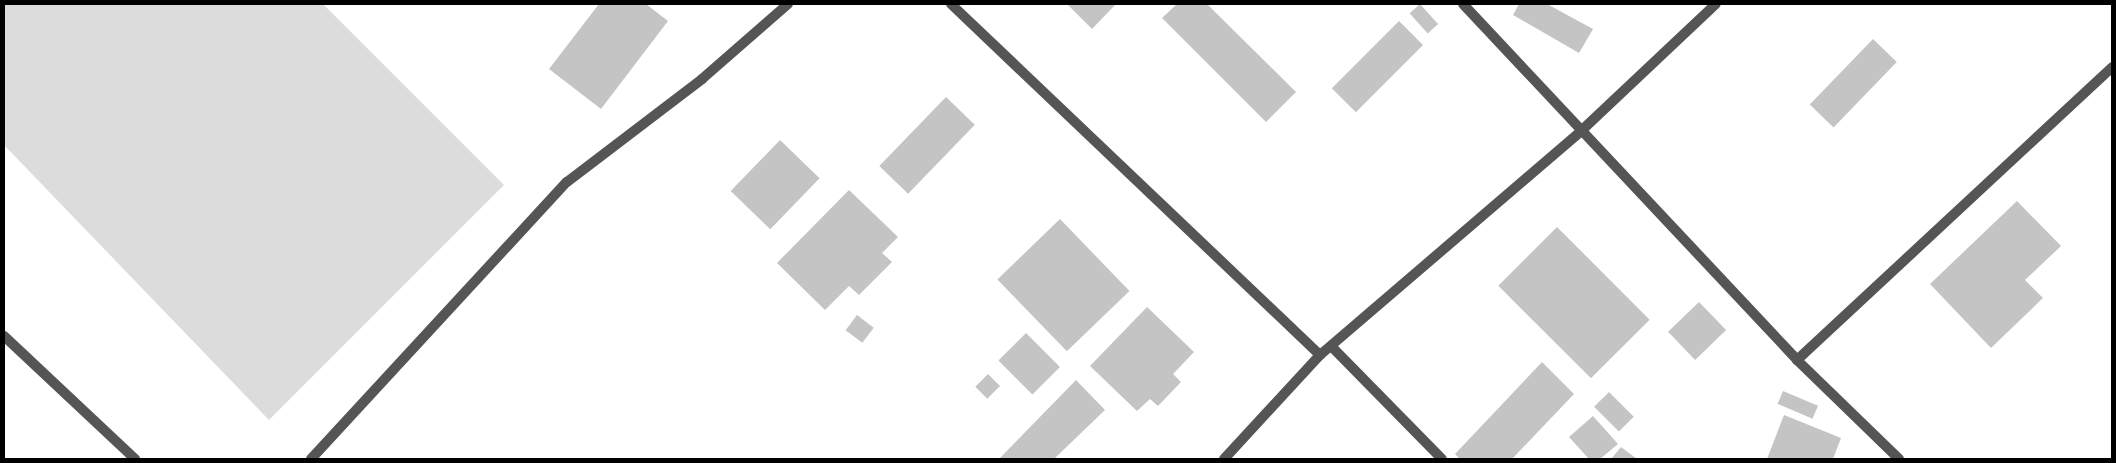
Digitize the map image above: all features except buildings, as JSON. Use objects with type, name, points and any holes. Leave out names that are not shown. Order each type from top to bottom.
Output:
[{"type":"street","points":[[311,459],[568,182],[702,79],[788,4]]},
{"type":"street","points":[[951,4],[1320,355]]},
{"type":"street","points":[[1463,4],[1797,360],[1899,459]]},
{"type":"street","points":[[1224,459],[1320,355],[1581,131],[1716,4]]},
{"type":"street","points":[[1797,360],[2112,67]]},
{"type":"street","points":[[4,336],[135,459]]},
{"type":"street","points":[[1331,346],[1442,459]]},
{"type":"shaded area","points":[[4,4],[323,4],[504,185],[269,420],[4,145]]}]
